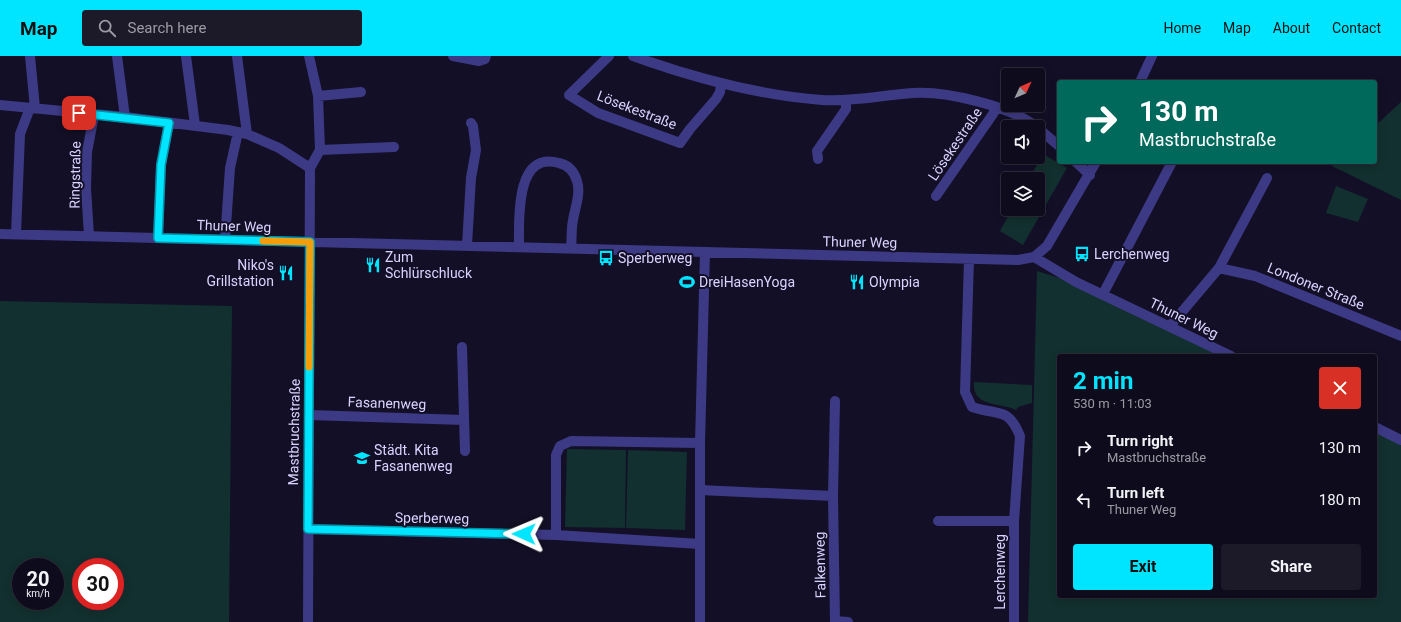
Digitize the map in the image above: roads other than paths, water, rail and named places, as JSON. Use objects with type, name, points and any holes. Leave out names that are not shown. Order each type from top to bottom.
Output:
[{"type":"street","points":[[16,234],[20,134],[33,108],[30,56]]},
{"type":"street","points":[[117,56],[125,117]]},
{"type":"street","points":[[186,56],[195,125]]},
{"type":"street","points":[[225,240],[230,168],[243,133],[238,56]]},
{"type":"street","points":[[309,56],[318,96],[320,150],[310,168],[310,242]]},
{"type":"street","points":[[453,56],[479,61],[485,59],[486,56]]},
{"type":"street","name":"Lösekestraße","points":[[609,56],[569,95],[598,113],[680,142],[716,99],[722,84]]},
{"type":"street","name":"Lösekestraße","points":[[633,56],[676,72],[722,84],[782,94],[821,100],[846,101],[914,93],[960,96],[996,107],[1028,120]]},
{"type":"street","points":[[1141,80],[1152,56]]},
{"type":"street","points":[[318,96],[361,92]]},
{"type":"street","points":[[818,159],[817,151],[846,108],[846,101]]},
{"type":"street","points":[[0,105],[195,125],[243,133],[279,148],[310,168]]},
{"type":"street","name":"Lösekestraße","points":[[936,196],[993,114],[996,107]]},
{"type":"street","name":"Ringstraße","points":[[89,236],[86,188],[87,152],[94,115]]},
{"type":"street","points":[[158,238],[161,165],[169,123]]},
{"type":"street","points":[[467,245],[471,178],[476,150],[473,126],[470,123]]},
{"type":"street","name":"Lösekestraße","points":[[1045,135],[1057,144]]},
{"type":"street","points":[[320,150],[394,147]]},
{"type":"street","points":[[518,247],[518,214],[523,187],[528,174],[540,161],[552,161],[567,165],[574,173],[578,182],[577,201],[572,222],[571,248]]},
{"type":"street","points":[[1078,164],[1090,175]]},
{"type":"street","points":[[1034,257],[1047,246],[1095,164]]},
{"type":"street","points":[[1103,294],[1171,164]]},
{"type":"street","points":[[1170,326],[1219,268],[1267,178]]},
{"type":"street","name":"Thuner Weg","points":[[0,234],[969,259],[1018,260],[1034,257],[1080,283],[1227,354]]},
{"type":"street","name":"Mastbruchstraße","points":[[308,622],[310,242]]},
{"type":"street","points":[[700,622],[700,443],[705,252]]},
{"type":"street","name":"Lerchenweg","points":[[969,259],[965,392],[972,407],[982,411],[1008,415],[1015,424],[1020,436],[1014,522],[1014,622]]},
{"type":"street","name":"Londoner Straße","points":[[1219,268],[1255,276],[1401,336]]},
{"type":"street","points":[[462,347],[464,451]]},
{"type":"street","name":"Falkenweg","points":[[835,401],[833,496],[835,621],[848,622]]},
{"type":"street","name":"Fasanenweg","points":[[308,415],[464,420]]},
{"type":"street","points":[[1377,428],[1401,440]]},
{"type":"street","points":[[556,535],[556,455],[560,446],[571,441],[700,443]]},
{"type":"street","points":[[700,490],[833,496]]},
{"type":"street","name":"Lerchenweg","points":[[938,521],[1014,522]]},
{"type":"street","name":"Sperberweg","points":[[308,529],[556,535],[700,544]]},
{"type":"place","name":"Lerchenweg","points":[[1082,254]]},
{"type":"place","name":"Sperberweg","points":[[606,258]]},
{"type":"place","name":"Zum Schlürschluck","points":[[373,265]]},
{"type":"place","name":"Niko's Grillstation","points":[[286,273]]},
{"type":"place","name":"DreiHasenYoga","points":[[687,282]]},
{"type":"place","name":"Olympia","points":[[857,282]]},
{"type":"place","name":"Städt. Kita Fasanenweg","points":[[362,458]]}]
